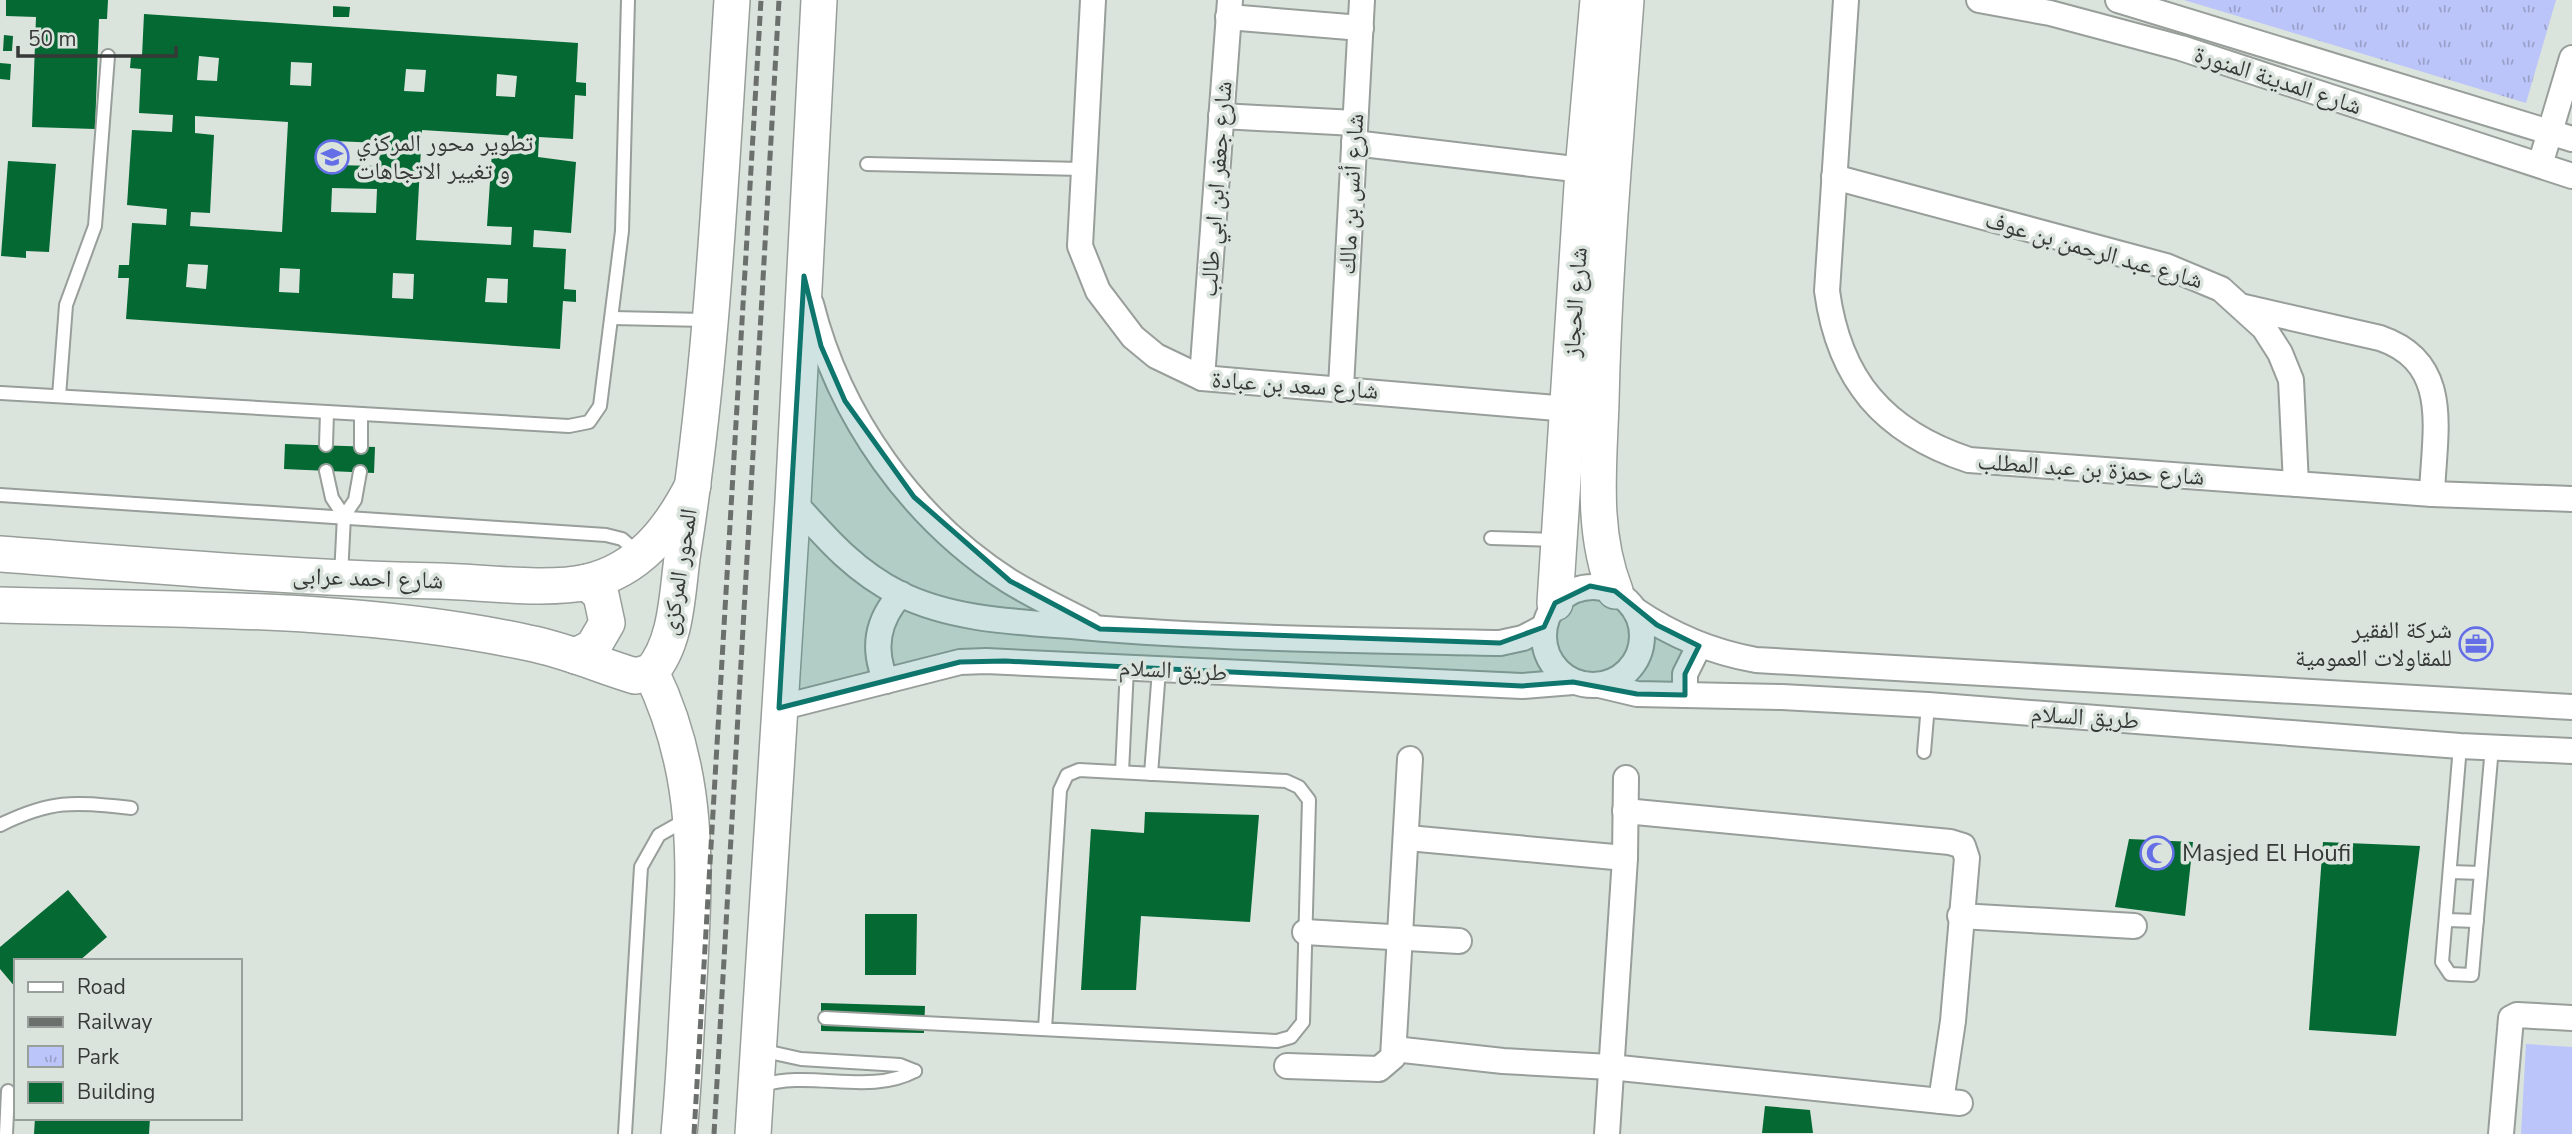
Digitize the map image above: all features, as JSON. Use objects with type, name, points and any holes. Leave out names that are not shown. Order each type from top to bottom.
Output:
[{"type":"main road","name":"المحور المركزى","points":[[652,672],[668,645],[693,485],[710,320],[732,0]]},
{"type":"main road","points":[[753,1134],[793,501],[819,0]]},
{"type":"main road","name":"شارع الحجاز","points":[[1550,615],[1561,540],[1583,170],[1598,0]]},
{"type":"main road","name":"شارع الحجاز","points":[[1625,600],[1603,555],[1598,508],[1604,285],[1626,0]]},
{"type":"main road","name":"شارع احمد عرابى","points":[[0,554],[341,579],[532,584],[587,582],[615,572],[662,537],[693,485]]},
{"type":"main road","points":[[576,656],[593,648],[607,623],[605,603],[587,582]]},
{"type":"main road","name":"شارع احمد عرابى","points":[[0,605],[325,617],[495,636],[576,656],[635,676],[652,672]]},
{"type":"main road","points":[[652,672],[679,742],[692,816],[693,903],[679,1134]]},
{"type":"street","name":"شارع سعد بن عبادة","points":[[1093,0],[1080,246],[1098,291],[1114,316],[1141,343],[1181,370],[1202,378],[1341,387],[1568,409]]},
{"type":"street","name":"شارع أنس بن مالك","points":[[1341,387],[1362,0]]},
{"type":"street","name":"شارع حمزة بن عبد المطلب","points":[[1846,0],[1827,291],[1831,320],[1840,348],[1859,383],[1891,420],[1915,438],[1969,460],[2432,494],[2572,499]]},
{"type":"street","name":"شارع المدينة المنورة","points":[[1979,0],[2049,13],[2181,48],[2572,176]]},
{"type":"street","name":"شارع المدينة المنورة","points":[[2118,0],[2561,135]]},
{"type":"street","points":[[1229,9],[1361,28]]},
{"type":"street","name":"شارع جعفر ابن ابي طالب","points":[[1202,378],[1229,9]]},
{"type":"street","points":[[2540,165],[2561,135],[2572,58]]},
{"type":"street","points":[[1221,116],[1355,133],[1583,170]]},
{"type":"street","name":"شارع عبد الرحمن بن عوف","points":[[1834,177],[2166,266],[2221,289],[2244,307],[2269,336],[2291,380],[2296,484]]},
{"type":"street","points":[[804,276],[821,346],[845,401],[905,487],[963,545],[1010,581],[1100,629]]},
{"type":"street","points":[[2244,307],[2380,338],[2399,345],[2416,357],[2428,374],[2434,394],[2432,494]]},
{"type":"street","name":"طريق السلام","points":[[793,501],[849,562],[901,594],[963,614],[1100,629],[1215,636],[1500,643],[1523,638],[1550,615]]},
{"type":"street","points":[[1590,586],[1625,600],[1643,636],[1637,657],[1625,674],[1599,685],[1573,682],[1553,665],[1543,640],[1550,615],[1577,589],[1590,586]]},
{"type":"street","points":[[886,681],[878,659],[878,635],[886,613],[901,594]]},
{"type":"street","name":"طريق السلام","points":[[1625,600],[1657,625],[1699,646],[1756,660],[2572,707]]},
{"type":"street","points":[[1685,695],[1685,674],[1699,646]]},
{"type":"street","name":"طريق السلام","points":[[779,708],[960,662],[1005,661],[1522,686],[1573,682]]},
{"type":"street","name":"طريق السلام","points":[[1599,685],[1637,694],[1928,705],[2460,746],[2572,751]]},
{"type":"street","points":[[1287,1066],[1379,1069],[1389,1063],[1394,1049],[1402,938],[1410,759]]},
{"type":"street","points":[[1606,1134],[1625,859],[1626,778]]},
{"type":"street","points":[[1394,1049],[1503,1061],[1610,1067],[1951,1102],[1953,1021],[1967,854],[1959,844],[1625,811]]},
{"type":"street","points":[[1408,838],[1625,859]]},
{"type":"street","points":[[1960,916],[2134,926]]},
{"type":"street","points":[[1305,932],[1459,941]]},
{"type":"street","points":[[2501,1134],[2510,1019],[2515,1015],[2572,1018]]},
{"type":"lane","points":[[1,393],[583,425],[594,418],[600,406],[623,217],[628,0]]},
{"type":"lane","points":[[59,396],[66,305],[95,226],[108,56]]},
{"type":"lane","points":[[867,164],[1082,169]]},
{"type":"lane","points":[[612,318],[710,320]]},
{"type":"lane","points":[[326,445],[327,412]]},
{"type":"lane","points":[[360,447],[361,414]]},
{"type":"lane","points":[[326,471],[332,498],[344,516]]},
{"type":"lane","points":[[341,579],[344,516],[355,500],[360,472]]},
{"type":"lane","points":[[0,495],[606,535],[629,544],[640,556]]},
{"type":"lane","points":[[1491,538],[1561,540]]},
{"type":"lane","points":[[1122,772],[1127,668]]},
{"type":"lane","points":[[1151,774],[1159,670]]},
{"type":"lane","points":[[1924,752],[1928,705]]},
{"type":"lane","points":[[2460,746],[2443,967],[2450,974],[2472,975],[2492,747]]},
{"type":"lane","points":[[825,1018],[1045,1029],[1284,1040],[1297,1033],[1303,1022],[1309,800],[1300,787],[1286,781],[1122,772],[1079,770],[1067,775],[1061,784],[1045,1029]]},
{"type":"lane","points":[[0,825],[36,808],[71,802],[131,808]]},
{"type":"lane","points":[[0,814],[18,816]]},
{"type":"lane","points":[[625,1134],[641,867],[645,855],[659,835],[692,816]]},
{"type":"lane","points":[[2450,872],[2481,873]]},
{"type":"lane","points":[[2445,920],[2477,921]]},
{"type":"lane","points":[[755,1088],[797,1080],[892,1080],[915,1071],[900,1065],[786,1057],[757,1049]]},
{"type":"lane","points":[[6,1134],[8,1091]]},
{"type":"highlighted area","points":[[804,276],[821,346],[845,401],[914,497],[1010,581],[1100,629],[1500,643],[1544,627],[1555,603],[1590,586],[1615,591],[1657,625],[1699,646],[1685,674],[1685,695],[1637,694],[1573,682],[1522,686],[1005,661],[960,662],[779,708]]},
{"type":"green space","points":[[2184,0],[2556,0],[2526,103]]},
{"type":"green space","points":[[2526,1044],[2572,1047],[2572,1134],[2521,1134]]},
{"type":"building","points":[[6,0],[108,0],[107,19],[99,19],[95,129],[32,127],[36,17],[6,16]]},
{"type":"building","points":[[333,6],[350,7],[349,17],[333,17]]},
{"type":"building","points":[[144,14],[578,43],[576,82],[586,83],[586,96],[575,95],[573,139],[539,137],[538,157],[576,162],[571,233],[534,230],[533,247],[566,249],[564,289],[576,290],[576,302],[563,301],[560,349],[126,319],[129,278],[118,278],[119,265],[129,265],[132,223],[166,225],[167,209],[127,205],[132,130],[172,132],[173,115],[139,113],[141,69],[130,68],[131,56],[142,56]],"holes":[[[199,56],[219,58],[217,81],[197,80]],[[291,62],[312,63],[311,86],[290,85]],[[406,69],[426,70],[424,92],[404,91]],[[497,74],[517,76],[515,97],[496,96]],[[195,116],[288,122],[282,232],[190,226],[191,212],[210,213],[214,135],[195,133]],[[422,130],[517,136],[516,154],[492,152],[487,226],[512,227],[511,245],[416,240]],[[334,141],[380,143],[379,166],[333,165]],[[332,188],[377,189],[376,213],[331,212]],[[188,264],[208,265],[206,289],[186,287]],[[280,268],[300,269],[299,293],[279,292]],[[393,273],[414,274],[413,299],[392,298]],[[487,278],[508,279],[507,303],[485,302]]]},
{"type":"building","points":[[4,35],[13,36],[12,51],[3,51]]},
{"type":"building","points":[[0,63],[11,64],[10,80],[0,79]]},
{"type":"building","points":[[8,161],[56,164],[49,252],[26,251],[26,258],[1,256]]},
{"type":"building","points":[[285,444],[375,447],[374,473],[284,469]]},
{"type":"building","points":[[1145,812],[1259,815],[1250,922],[1141,916],[1136,990],[1081,990],[1091,829],[1144,833]]},
{"type":"building","points":[[2129,839],[2193,842],[2185,916],[2115,907]]},
{"type":"building","points":[[2323,842],[2420,846],[2396,1036],[2309,1030]]},
{"type":"building","points":[[68,890],[107,937],[81,959],[14,959],[14,986],[0,969],[0,947]]},
{"type":"building","points":[[865,914],[917,914],[916,975],[865,975]]},
{"type":"building","points":[[821,1003],[925,1006],[924,1033],[821,1031]]},
{"type":"building","points":[[1765,1106],[1810,1110],[1813,1133],[1762,1133]]},
{"type":"building","points":[[35,1120],[150,1120],[149,1134],[34,1134]]},
{"type":"railway","points":[[694,1134],[761,0]]},
{"type":"railway","points":[[714,1134],[779,0]]},
{"type":"place","name":"تطوير محور المركزي و تغيير الاتجاهات","points":[[332,157]]},
{"type":"place","name":"شركة الفقير للمقاولات العمومية","points":[[2476,644]]},
{"type":"place","name":"Masjed El Houfi","points":[[2157,853]]}]
